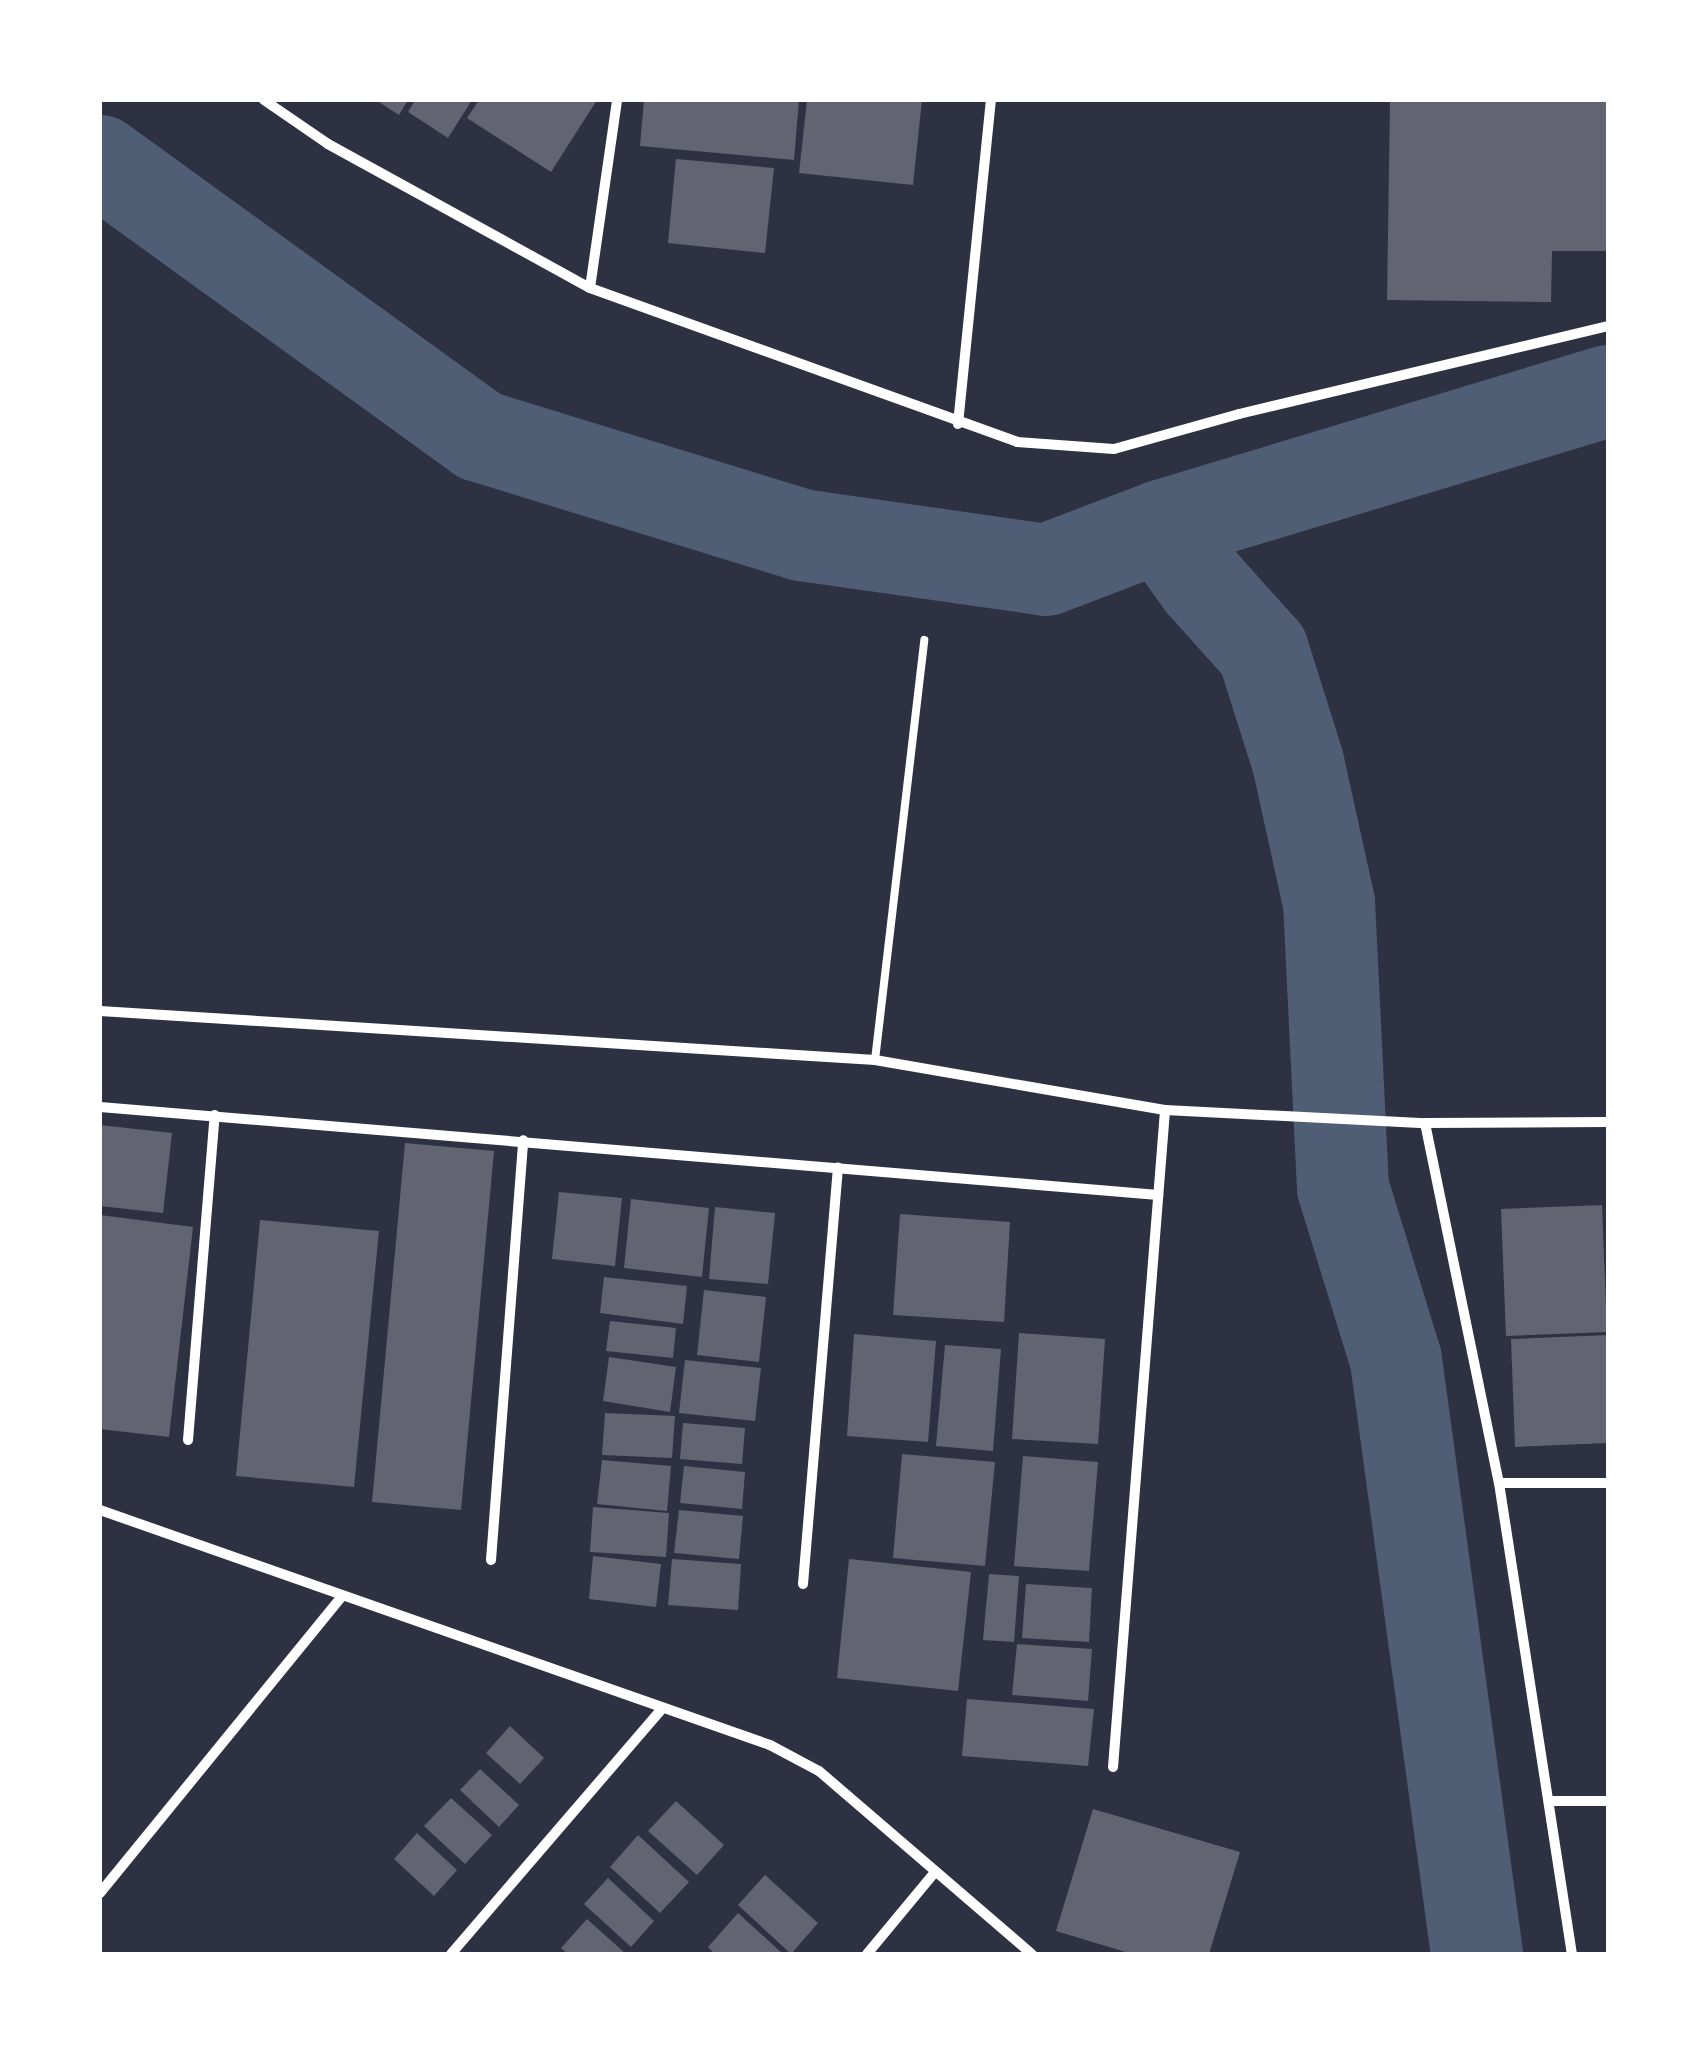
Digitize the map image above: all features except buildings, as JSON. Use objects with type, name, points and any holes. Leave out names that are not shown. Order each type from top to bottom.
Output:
[{"type":"street","points":[[264,100],[328,144],[590,288],[958,424],[1017,442],[1114,449],[1239,414],[1608,326]]},
{"type":"street","points":[[590,288],[618,100]]},
{"type":"street","points":[[958,424],[990,100]]},
{"type":"street","points":[[100,1011],[875,1060],[1165,1110],[1425,1123],[1608,1122]]},
{"type":"street","points":[[100,1107],[1158,1195]]},
{"type":"street","points":[[1113,1768],[1165,1110]]},
{"type":"street","points":[[188,1440],[215,1115]]},
{"type":"street","points":[[1425,1123],[1499,1483],[1572,1954]]},
{"type":"street","points":[[491,1560],[523,1140]]},
{"type":"street","points":[[803,1584],[838,1168]]},
{"type":"street","points":[[1499,1483],[1608,1483]]},
{"type":"street","points":[[100,1510],[770,1745],[818,1771],[1032,1954]]},
{"type":"street","points":[[100,1892],[342,1596]]},
{"type":"street","points":[[451,1954],[662,1709]]},
{"type":"street","points":[[1551,1801],[1608,1801]]},
{"type":"street","points":[[867,1954],[935,1872]]},
{"type":"lane","points":[[875,1060],[924,640]]},
{"type":"waterway","points":[[100,161],[480,436],[801,535],[1046,570],[1161,526]]},
{"type":"waterway","points":[[1477,1954],[1396,1360],[1343,1188],[1329,903],[1298,762],[1263,651],[1202,583],[1161,526],[1608,391]]}]
